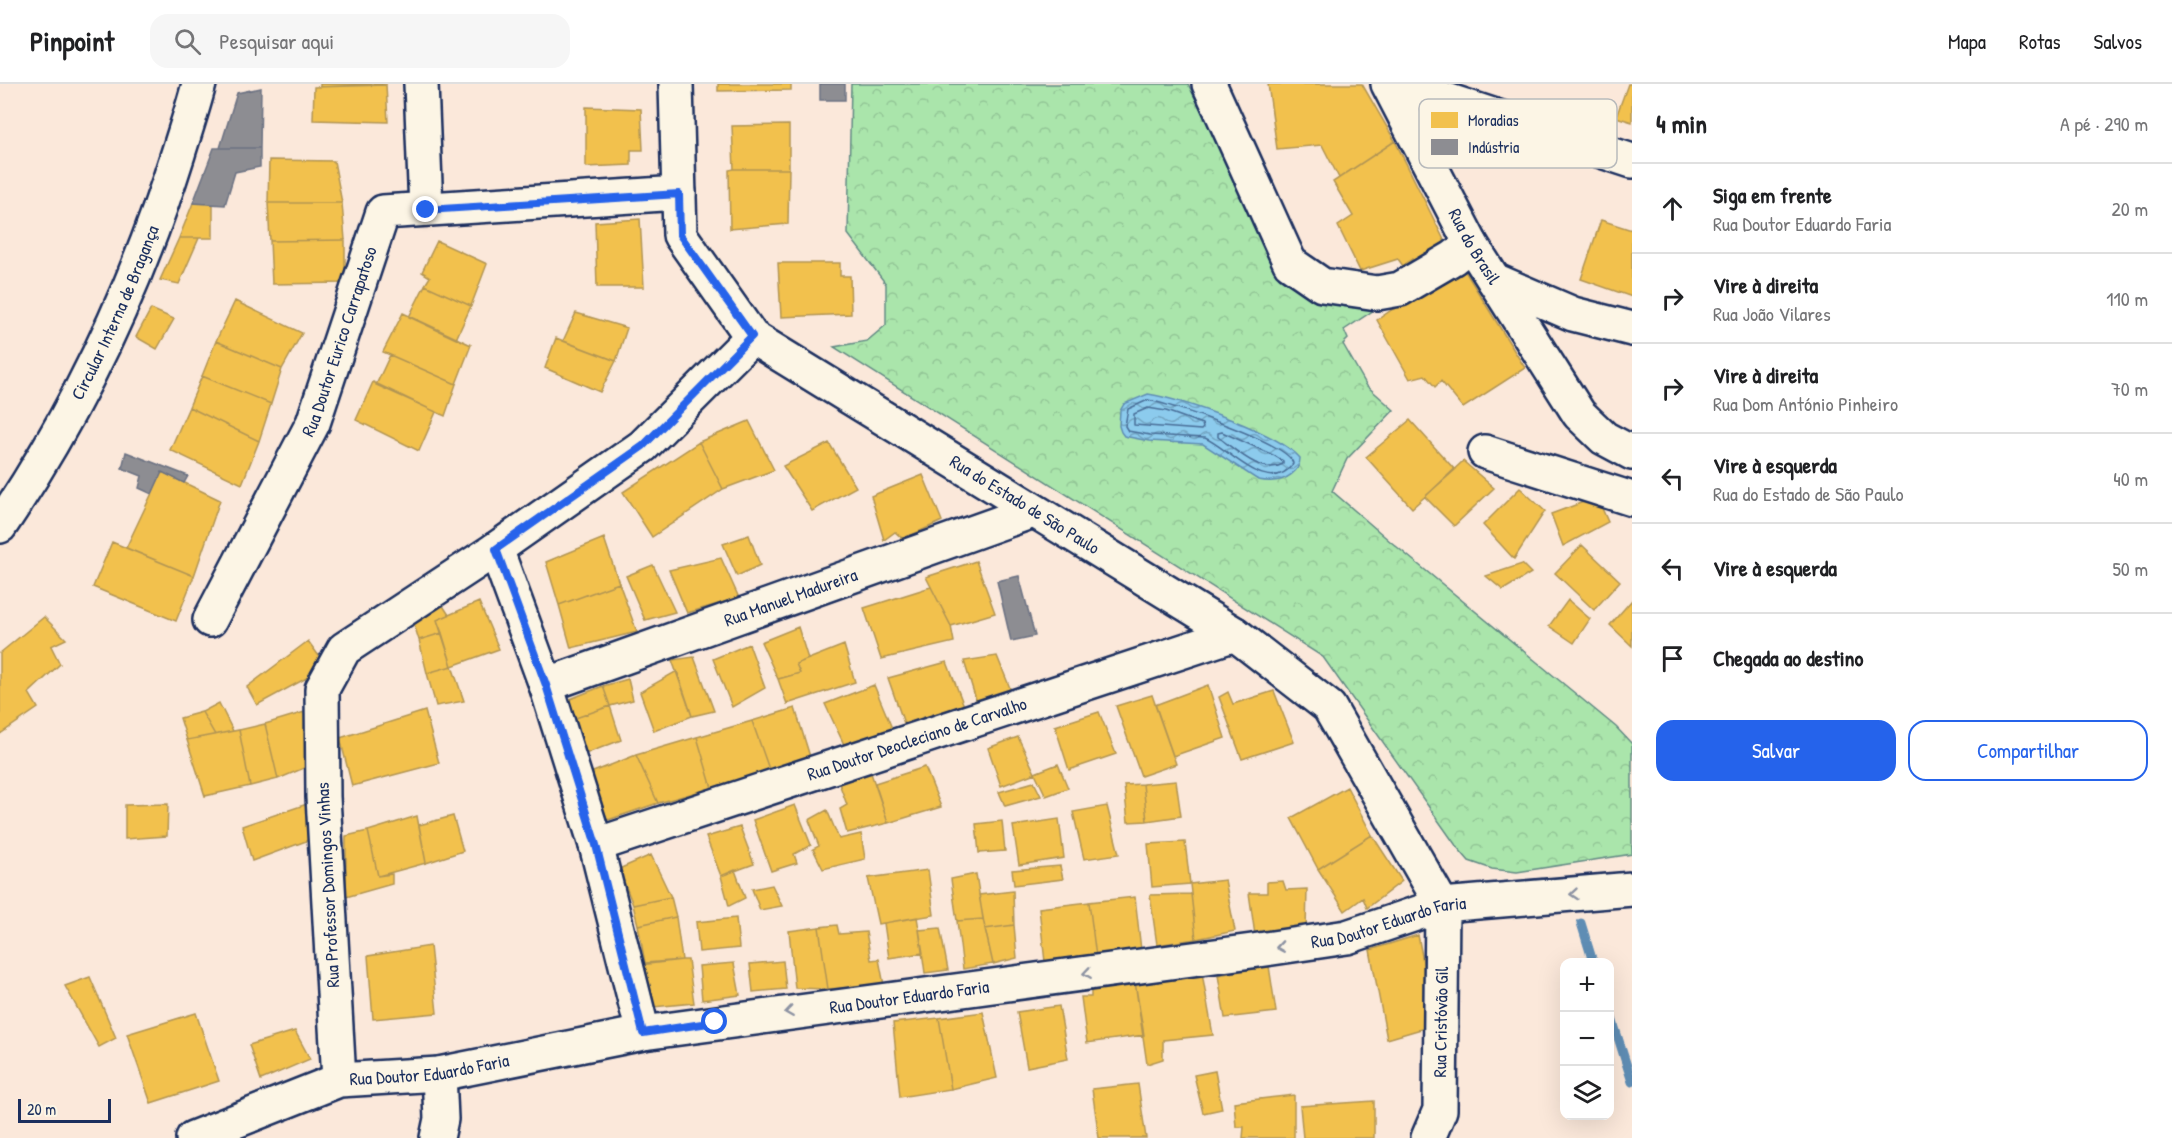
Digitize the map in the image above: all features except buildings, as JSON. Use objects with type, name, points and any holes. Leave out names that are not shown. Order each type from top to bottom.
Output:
[{"type":"street","name":"Circular Interna de Bragança","points":[[0,490],[40,426],[84,342],[114,274],[140,208],[178,84]]},
{"type":"street","name":"Circular Interna de Bragança","points":[[0,526],[58,433],[97,359],[128,291],[165,195],[199,84]]},
{"type":"street","points":[[421,84],[426,210],[679,194]]},
{"type":"street","name":"Rua do Estado de São Paulo","points":[[675,84],[680,235],[752,336],[1235,634],[1329,707],[1442,904]]},
{"type":"street","points":[[1209,84],[1290,263],[1322,285],[1377,293],[1400,289],[1453,258],[1472,244]]},
{"type":"street","name":"Rua do Brasil","points":[[1388,84],[1419,143]]},
{"type":"street","points":[[1398,84],[1443,99]]},
{"type":"street","points":[[1617,157],[1632,162]]},
{"type":"street","name":"Rua do Brasil","points":[[1432,168],[1472,244],[1494,280],[1574,314],[1632,329]]},
{"type":"street","name":"Rua Doutor Eurico Carrapatoso","points":[[210,620],[314,423],[383,212],[426,210]]},
{"type":"street","points":[[1494,280],[1579,414],[1604,438],[1632,453]]},
{"type":"street","points":[[643,1033],[596,845],[546,685],[496,549],[643,446],[752,336]]},
{"type":"street","points":[[1485,452],[1632,499]]},
{"type":"street","name":"Rua Manuel Madureira","points":[[546,685],[1033,511]]},
{"type":"street","name":"Rua Professor Domingos Vinhas","points":[[339,1080],[323,797],[322,689],[344,649],[496,549]]},
{"type":"street","name":"Rua Doutor Deocleciano de Carvalho","points":[[596,845],[1235,634]]},
{"type":"street","name":"Rua Doutor Eduardo Faria","points":[[193,1138],[339,1080],[439,1074],[643,1033],[1347,937],[1442,904],[1632,889]]},
{"type":"street","name":"Rua Cristóvão Gil","points":[[1428,1138],[1440,1110],[1442,904]]},
{"type":"street","points":[[437,1138],[441,1119],[439,1074]]},
{"type":"green space","points":[[851,84],[1188,84],[1281,270],[1363,296],[1374,310],[1344,330],[1348,339],[1343,344],[1367,386],[1394,410],[1347,459],[1332,491],[1616,727],[1632,744],[1632,854],[1517,872],[1492,869],[1469,861],[1323,657],[834,347],[867,341],[886,325],[886,284],[848,234]]},
{"type":"water","points":[[1148,394],[1205,410],[1251,428],[1288,448],[1300,458],[1299,466],[1291,475],[1281,480],[1258,480],[1203,444],[1149,441],[1124,436],[1119,426],[1120,411],[1124,404]]},
{"type":"waterway","points":[[1581,923],[1592,958]]},
{"type":"waterway","points":[[1614,1025],[1632,1082]]},
{"type":"route","points":[[426,210],[679,194],[680,235],[752,336],[643,446],[496,549],[546,685],[596,845],[643,1033],[715,1022]]}]
